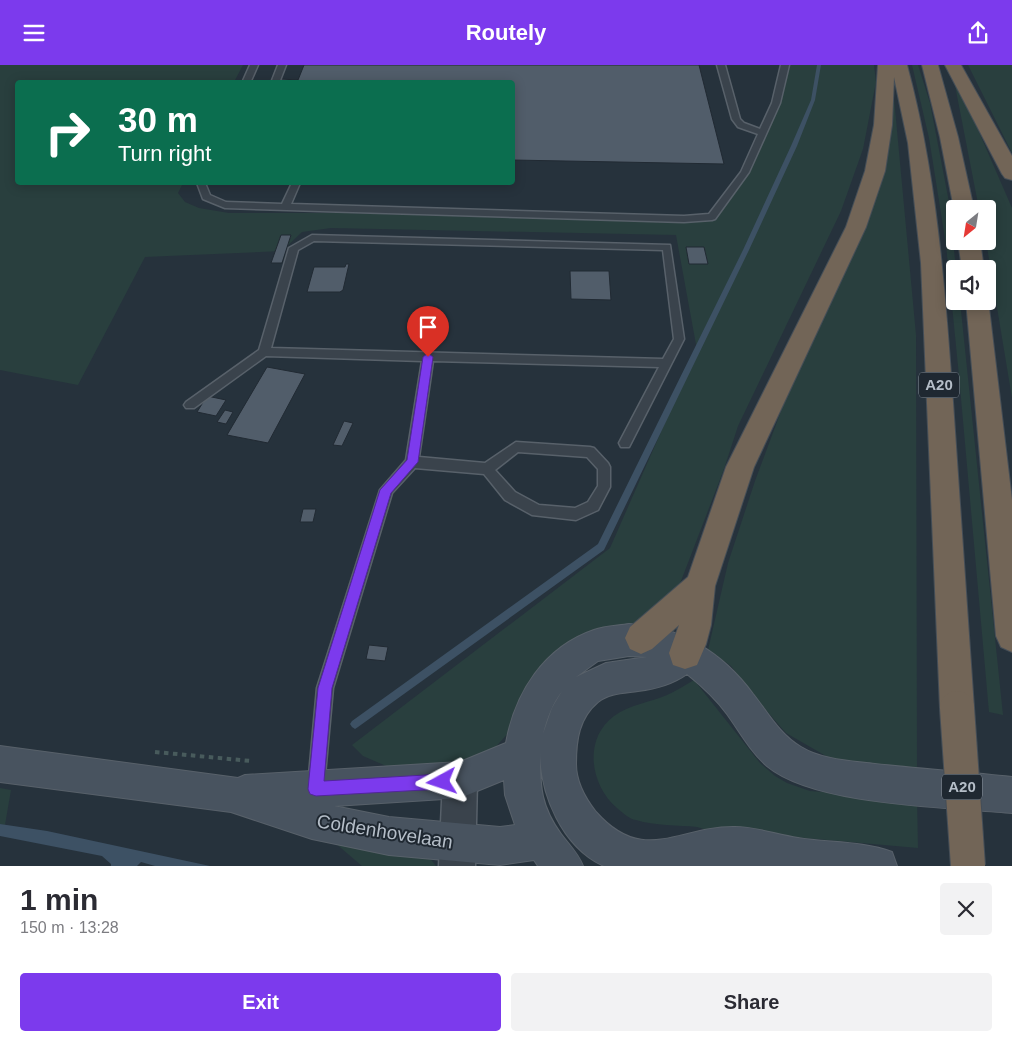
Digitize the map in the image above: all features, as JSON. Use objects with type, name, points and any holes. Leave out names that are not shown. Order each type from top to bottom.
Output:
[{"type":"highway","points":[[686,653],[695,625],[700,586],[740,467],[856,227],[875,171],[883,125],[886,65]]},
{"type":"highway","name":"A20","points":[[899,65],[910,105],[920,157],[932,260],[957,708],[968,866]]},
{"type":"highway","points":[[930,65],[952,145],[962,200]]},
{"type":"highway","points":[[953,65],[1012,174]]},
{"type":"highway","points":[[978,310],[1012,637]]},
{"type":"highway","points":[[641,639],[700,586]]},
{"type":"main road","points":[[553,853],[524,799],[521,755],[527,727],[544,686],[564,665],[591,647],[620,640],[641,639],[660,642],[686,653],[722,681],[759,732],[777,751],[804,767],[848,779],[1012,795]]},
{"type":"main road","points":[[686,653],[672,665],[661,670],[606,680],[592,685],[577,699],[563,725],[559,743],[557,770],[568,802],[586,829],[616,853],[652,863],[670,861],[704,849],[737,846],[789,857],[878,866]]},
{"type":"main road","name":"Coldenhovelaan","points":[[0,764],[231,795],[314,804],[460,780],[521,755]]},
{"type":"main road","name":"Coldenhovelaan","points":[[314,804],[389,836],[458,855],[500,846],[553,853]]},
{"type":"main road","points":[[752,866],[789,857]]},
{"type":"street","points":[[458,855],[460,780]]},
{"type":"lane","points":[[247,80],[254,65]]},
{"type":"lane","points":[[276,80],[282,65]]},
{"type":"lane","points":[[721,65],[736,119],[741,125],[762,133]]},
{"type":"lane","points":[[202,185],[206,197],[225,205],[684,219],[712,217],[745,172],[776,103],[784,65]]},
{"type":"lane","points":[[286,206],[295,185]]},
{"type":"lane","points":[[264,352],[294,248],[312,238],[667,247],[679,339],[624,443]]},
{"type":"lane","points":[[190,405],[264,352],[666,363]]},
{"type":"lane","points":[[314,804],[325,688],[386,490],[412,462],[428,357]]},
{"type":"lane","points":[[412,462],[487,469],[516,447],[590,452],[604,467],[604,487],[594,506],[576,514],[537,511],[510,496],[487,469]]},
{"type":"green space","points":[[0,65],[243,65],[235,80],[15,80],[15,185],[182,185],[178,193],[185,202],[199,208],[229,213],[345,213],[691,223],[704,219],[725,201],[772,122],[790,65],[874,65],[876,82],[863,149],[841,211],[738,426],[724,469],[676,594],[645,619],[614,630],[514,727],[489,754],[453,769],[400,772],[363,756],[352,745],[610,548],[697,350],[676,235],[331,228],[302,232],[282,251],[145,257],[78,385],[0,370]]},
{"type":"green space","points":[[912,65],[918,65],[930,103],[949,200],[946,200],[946,245],[929,138]]},
{"type":"green space","points":[[968,65],[1012,65],[1012,153]]},
{"type":"green space","points":[[952,70],[1012,208],[1012,398],[996,301],[996,260],[989,260],[987,250],[996,250],[996,200],[977,200]]},
{"type":"green space","points":[[894,98],[916,335],[917,773],[874,770],[826,756],[786,733],[731,666],[708,650],[728,563],[755,481],[784,403],[830,298],[876,181]]},
{"type":"green space","points":[[946,250],[954,250],[955,260],[947,260]]},
{"type":"green space","points":[[952,310],[961,310],[1003,715],[989,712]]},
{"type":"green space","points":[[694,680],[760,763],[775,776],[787,783],[810,791],[917,799],[918,848],[659,824],[643,822],[626,815],[608,798],[596,775],[594,749],[598,737],[604,726],[620,712],[667,695]]},
{"type":"green space","points":[[0,788],[11,790],[5,825],[0,824]]},
{"type":"green space","points":[[334,842],[424,851],[436,866],[362,866]]},
{"type":"water","points":[[0,824],[47,831],[210,866],[155,866],[141,862],[137,866],[111,866],[102,856],[0,836]]},
{"type":"building","points":[[304,65],[699,65],[724,164],[515,160],[515,80],[298,80]]},
{"type":"building","points":[[281,235],[291,235],[282,263],[271,263]]},
{"type":"building","points":[[686,247],[704,247],[708,264],[689,264]]},
{"type":"building","points":[[346,264],[349,264],[343,290],[340,292],[307,292],[314,267],[345,267]]},
{"type":"building","points":[[570,271],[609,271],[611,300],[571,299]]},
{"type":"building","points":[[267,367],[305,374],[268,443],[227,435]]},
{"type":"building","points":[[207,396],[226,400],[216,416],[197,412]]},
{"type":"building","points":[[225,410],[233,412],[226,424],[217,422]]},
{"type":"building","points":[[344,421],[353,423],[342,446],[333,445]]},
{"type":"building","points":[[303,509],[316,509],[313,522],[300,522]]},
{"type":"building","points":[[369,645],[388,647],[385,661],[366,659]]},
{"type":"waterway","points":[[355,724],[601,547],[746,250],[794,146],[813,100],[819,65]]},
{"type":"route","points":[[428,357],[412,462],[386,490],[325,688],[316,789],[442,782]]}]
